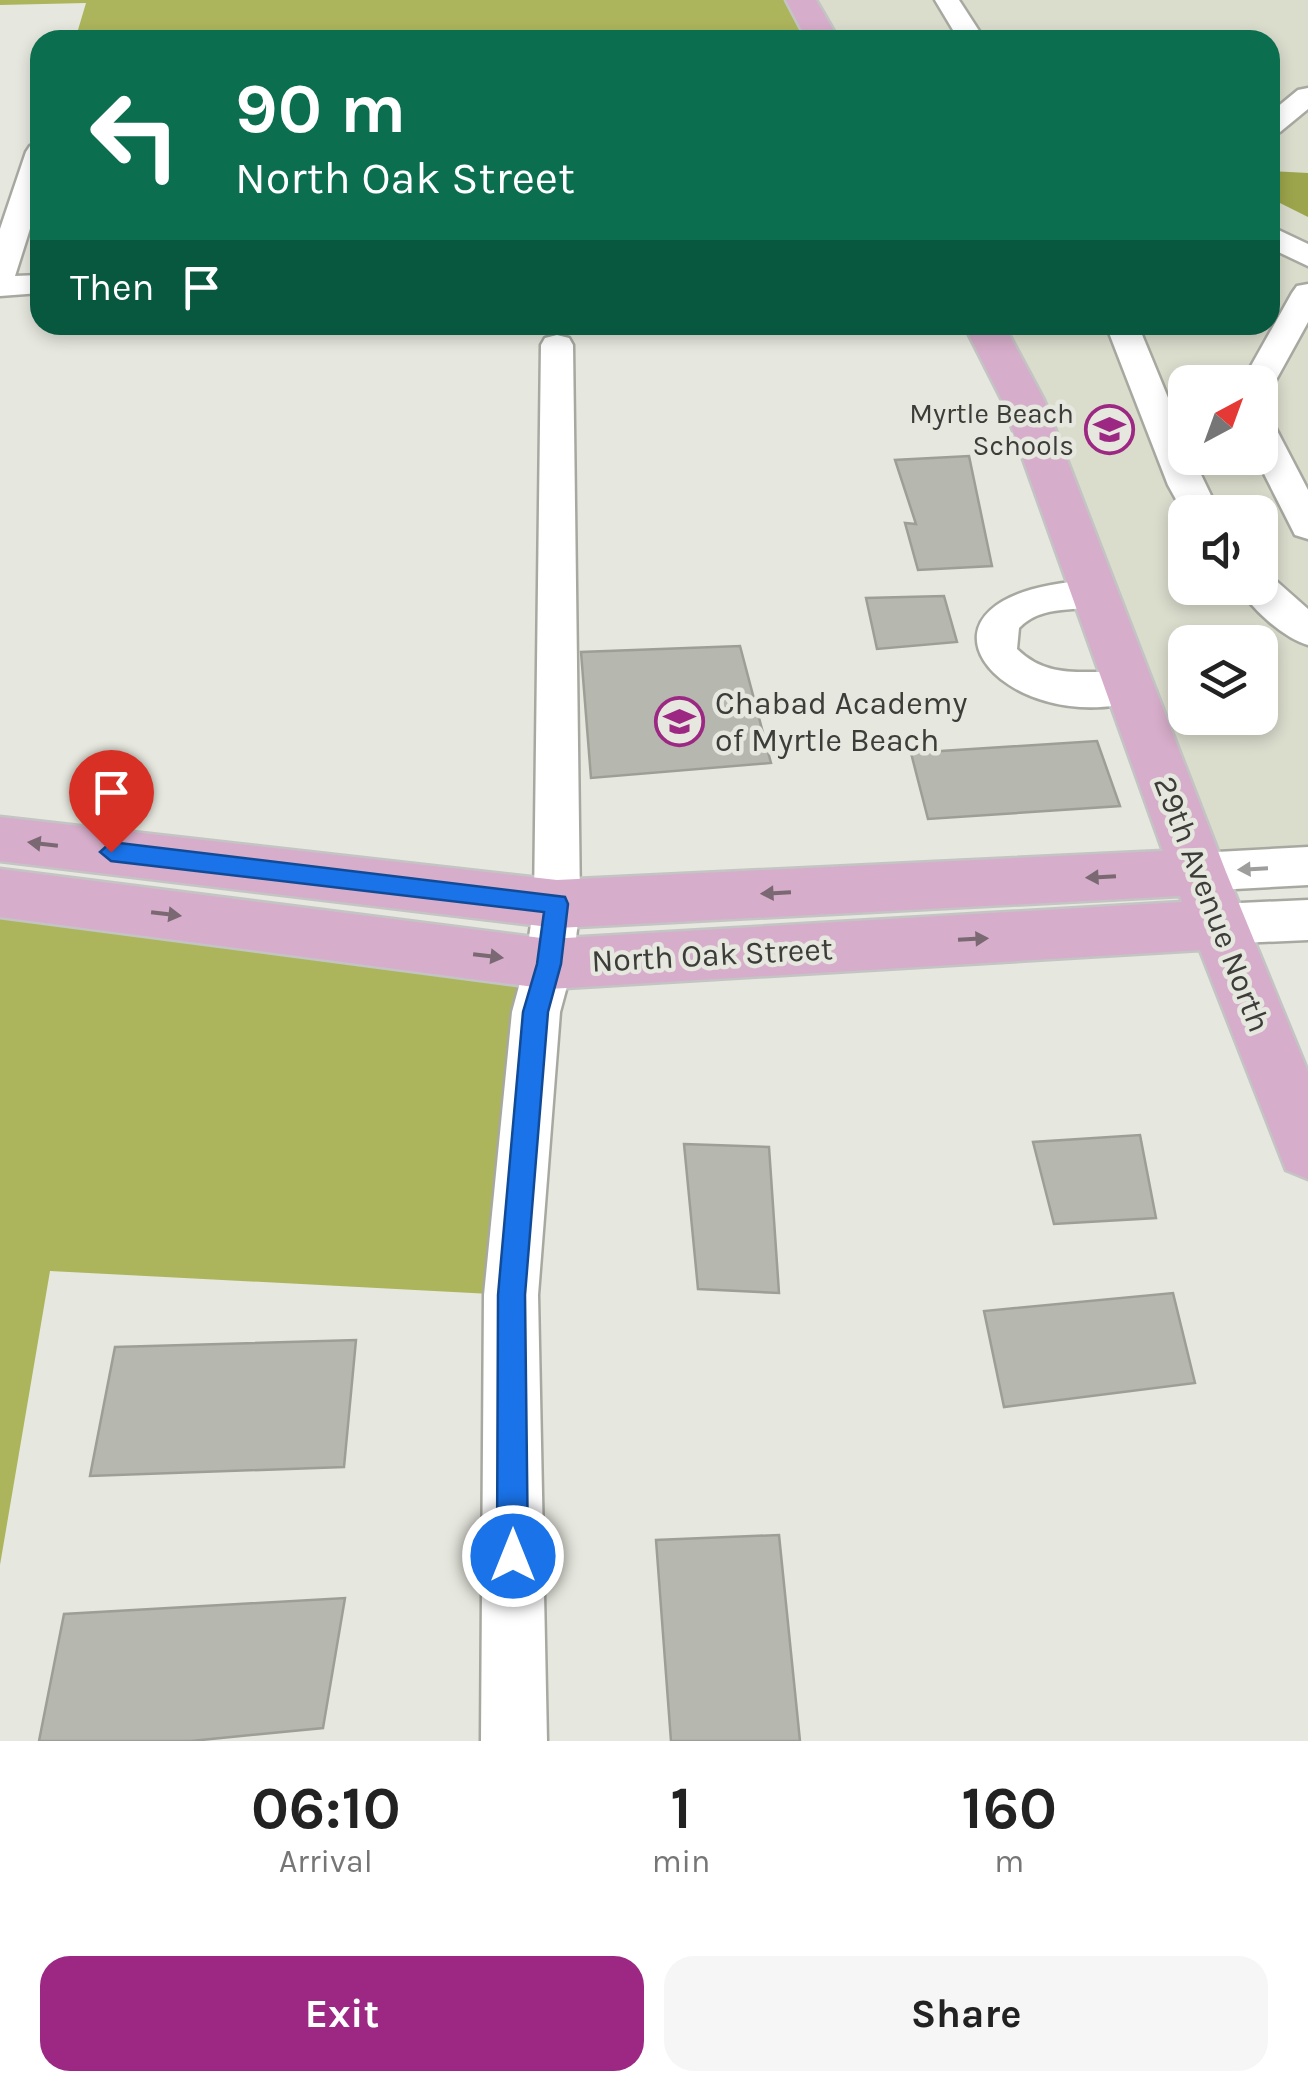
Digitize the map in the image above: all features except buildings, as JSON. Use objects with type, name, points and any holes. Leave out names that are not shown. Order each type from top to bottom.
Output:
[{"type":"main road","points":[[801,0],[818,30]]},
{"type":"main road","name":"29th Avenue North","points":[[989,335],[1023,400],[1208,898],[1308,1149]]},
{"type":"main road","name":"North Oak Street","points":[[0,839],[557,904],[1208,898]]},
{"type":"main road","name":"North Oak Street","points":[[0,893],[549,964],[1208,898]]},
{"type":"street","points":[[948,0],[966,30]]},
{"type":"street","points":[[1280,118],[1308,96]]},
{"type":"street","points":[[1280,135],[1308,136]]},
{"type":"street","points":[[22,205],[1,275],[30,282]]},
{"type":"street","points":[[1280,240],[1308,257]]},
{"type":"street","points":[[1268,365],[1307,297]]},
{"type":"street","points":[[1126,335],[1193,495]]},
{"type":"street","points":[[514,1741],[512,1295],[536,1012],[549,964],[557,904],[557,346]]},
{"type":"street","points":[[1278,465],[1308,526]]},
{"type":"street","points":[[1095,594],[1041,598],[1010,612],[999,627],[997,653],[1011,670],[1047,688],[1071,692],[1130,688]]},
{"type":"street","points":[[1278,605],[1308,631]]},
{"type":"street","name":"North Oak Street","points":[[1208,898],[1308,866]]},
{"type":"street","name":"North Oak Street","points":[[1208,898],[1308,920]]},
{"type":"shaded area","points":[[0,0],[789,0],[812,30],[78,30],[86,3],[0,5]]},
{"type":"shaded area","name":"Myrtle Beach Schools","points":[[801,0],[1308,0],[1308,866],[1198,872],[986,335],[1280,335],[1280,30],[818,30]]},
{"type":"shaded area","points":[[1280,172],[1308,173],[1308,217],[1280,203]]},
{"type":"shaded area","points":[[0,893],[549,964],[511,1295],[50,1271],[0,1565]]},
{"type":"place","name":"Myrtle Beach Schools","points":[[1109,429]]},
{"type":"place","name":"Chabad Academy of Myrtle Beach","points":[[680,721]]},
{"type":"route","points":[[111,852],[557,904],[549,964],[536,1012],[512,1295],[513,1556]]}]
